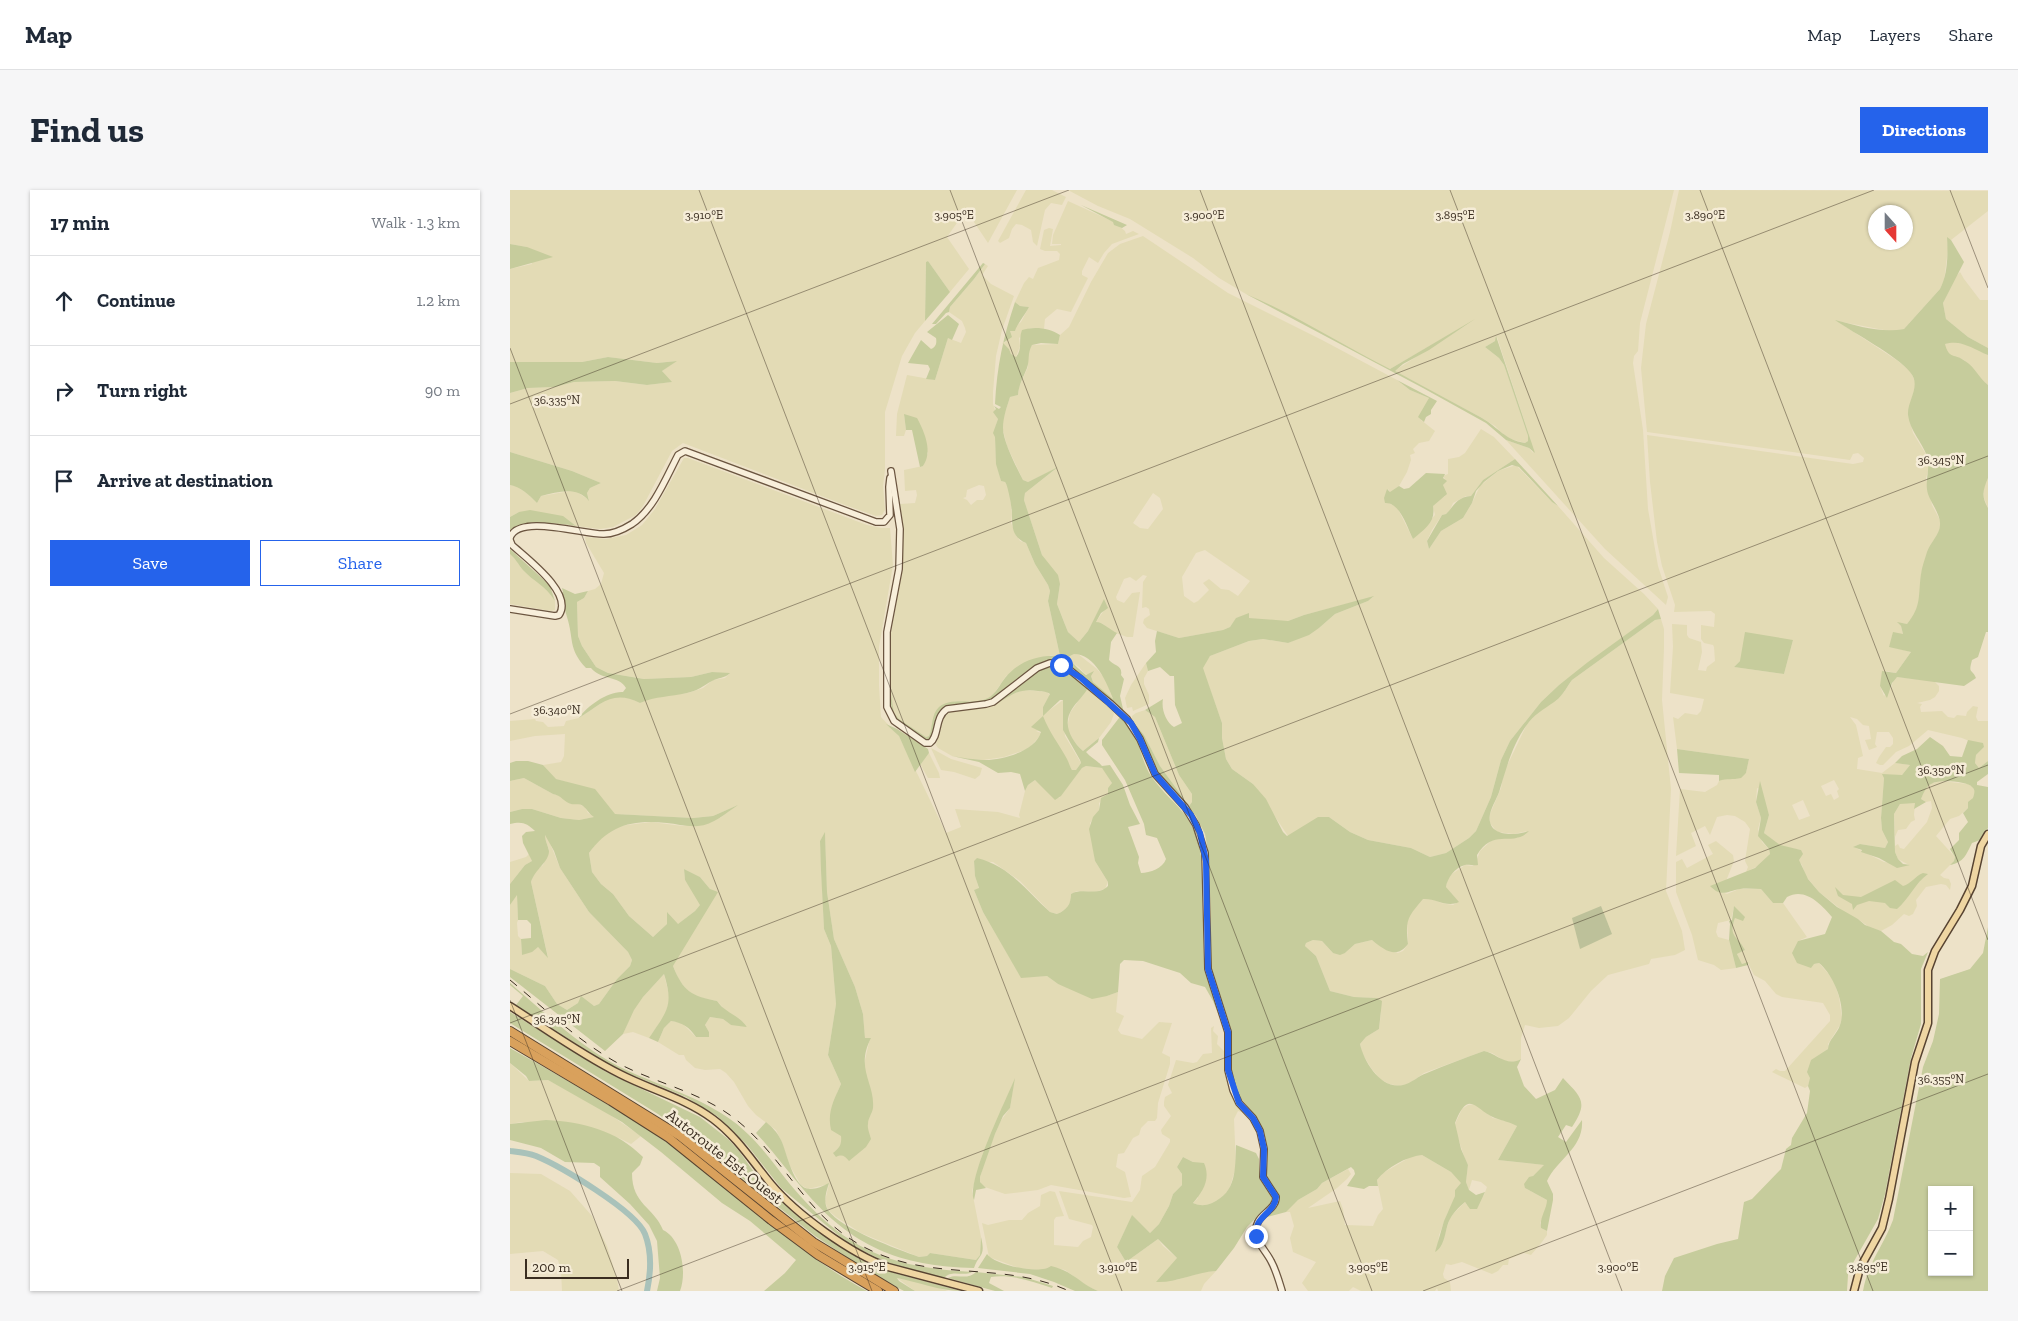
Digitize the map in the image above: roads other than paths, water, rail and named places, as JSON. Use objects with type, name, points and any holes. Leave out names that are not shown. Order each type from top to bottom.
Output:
[{"type":"highway","name":"Autoroute Est-Ouest","points":[[510,1031],[680,1136],[814,1242],[894,1291]]},
{"type":"highway","name":"Autoroute Est-Ouest","points":[[510,1041],[662,1133],[818,1255],[878,1291]]},
{"type":"main road","points":[[1854,1291],[1860,1268],[1882,1228],[1889,1199],[1915,1062],[1928,1023],[1928,970],[1935,951],[1972,886],[1981,846],[1988,834]]},
{"type":"main road","points":[[510,1006],[604,1066],[684,1102],[713,1119],[742,1147],[782,1196],[828,1234],[854,1252],[888,1267],[979,1291]]},
{"type":"street","points":[[510,609],[555,616],[559,615],[562,609],[556,587],[512,545],[510,539],[516,530],[562,527],[601,534],[623,529],[646,512],[678,455],[685,451],[876,522],[884,522],[890,515],[888,487],[891,471],[900,535],[897,585],[887,632],[887,707],[894,722],[925,743],[930,743],[934,738],[939,718],[946,709],[990,703],[1037,668],[1045,664],[1058,664],[1068,668],[1081,678],[1131,723],[1155,774],[1185,807],[1196,825],[1205,853],[1208,969],[1228,1032],[1228,1070],[1239,1103],[1253,1118],[1260,1131],[1264,1149],[1263,1177],[1276,1197],[1276,1203],[1258,1223],[1256,1236],[1262,1249],[1271,1261],[1282,1291]]},
{"type":"waterway","points":[[510,1151],[536,1156],[562,1169],[613,1202],[639,1224],[645,1234],[650,1255],[647,1291]]},
{"type":"railway","points":[[510,980],[560,1023],[614,1061],[694,1095],[725,1111],[758,1140],[820,1214],[838,1230],[859,1244],[884,1256],[907,1263],[1023,1277],[1046,1282],[1069,1291]]}]
